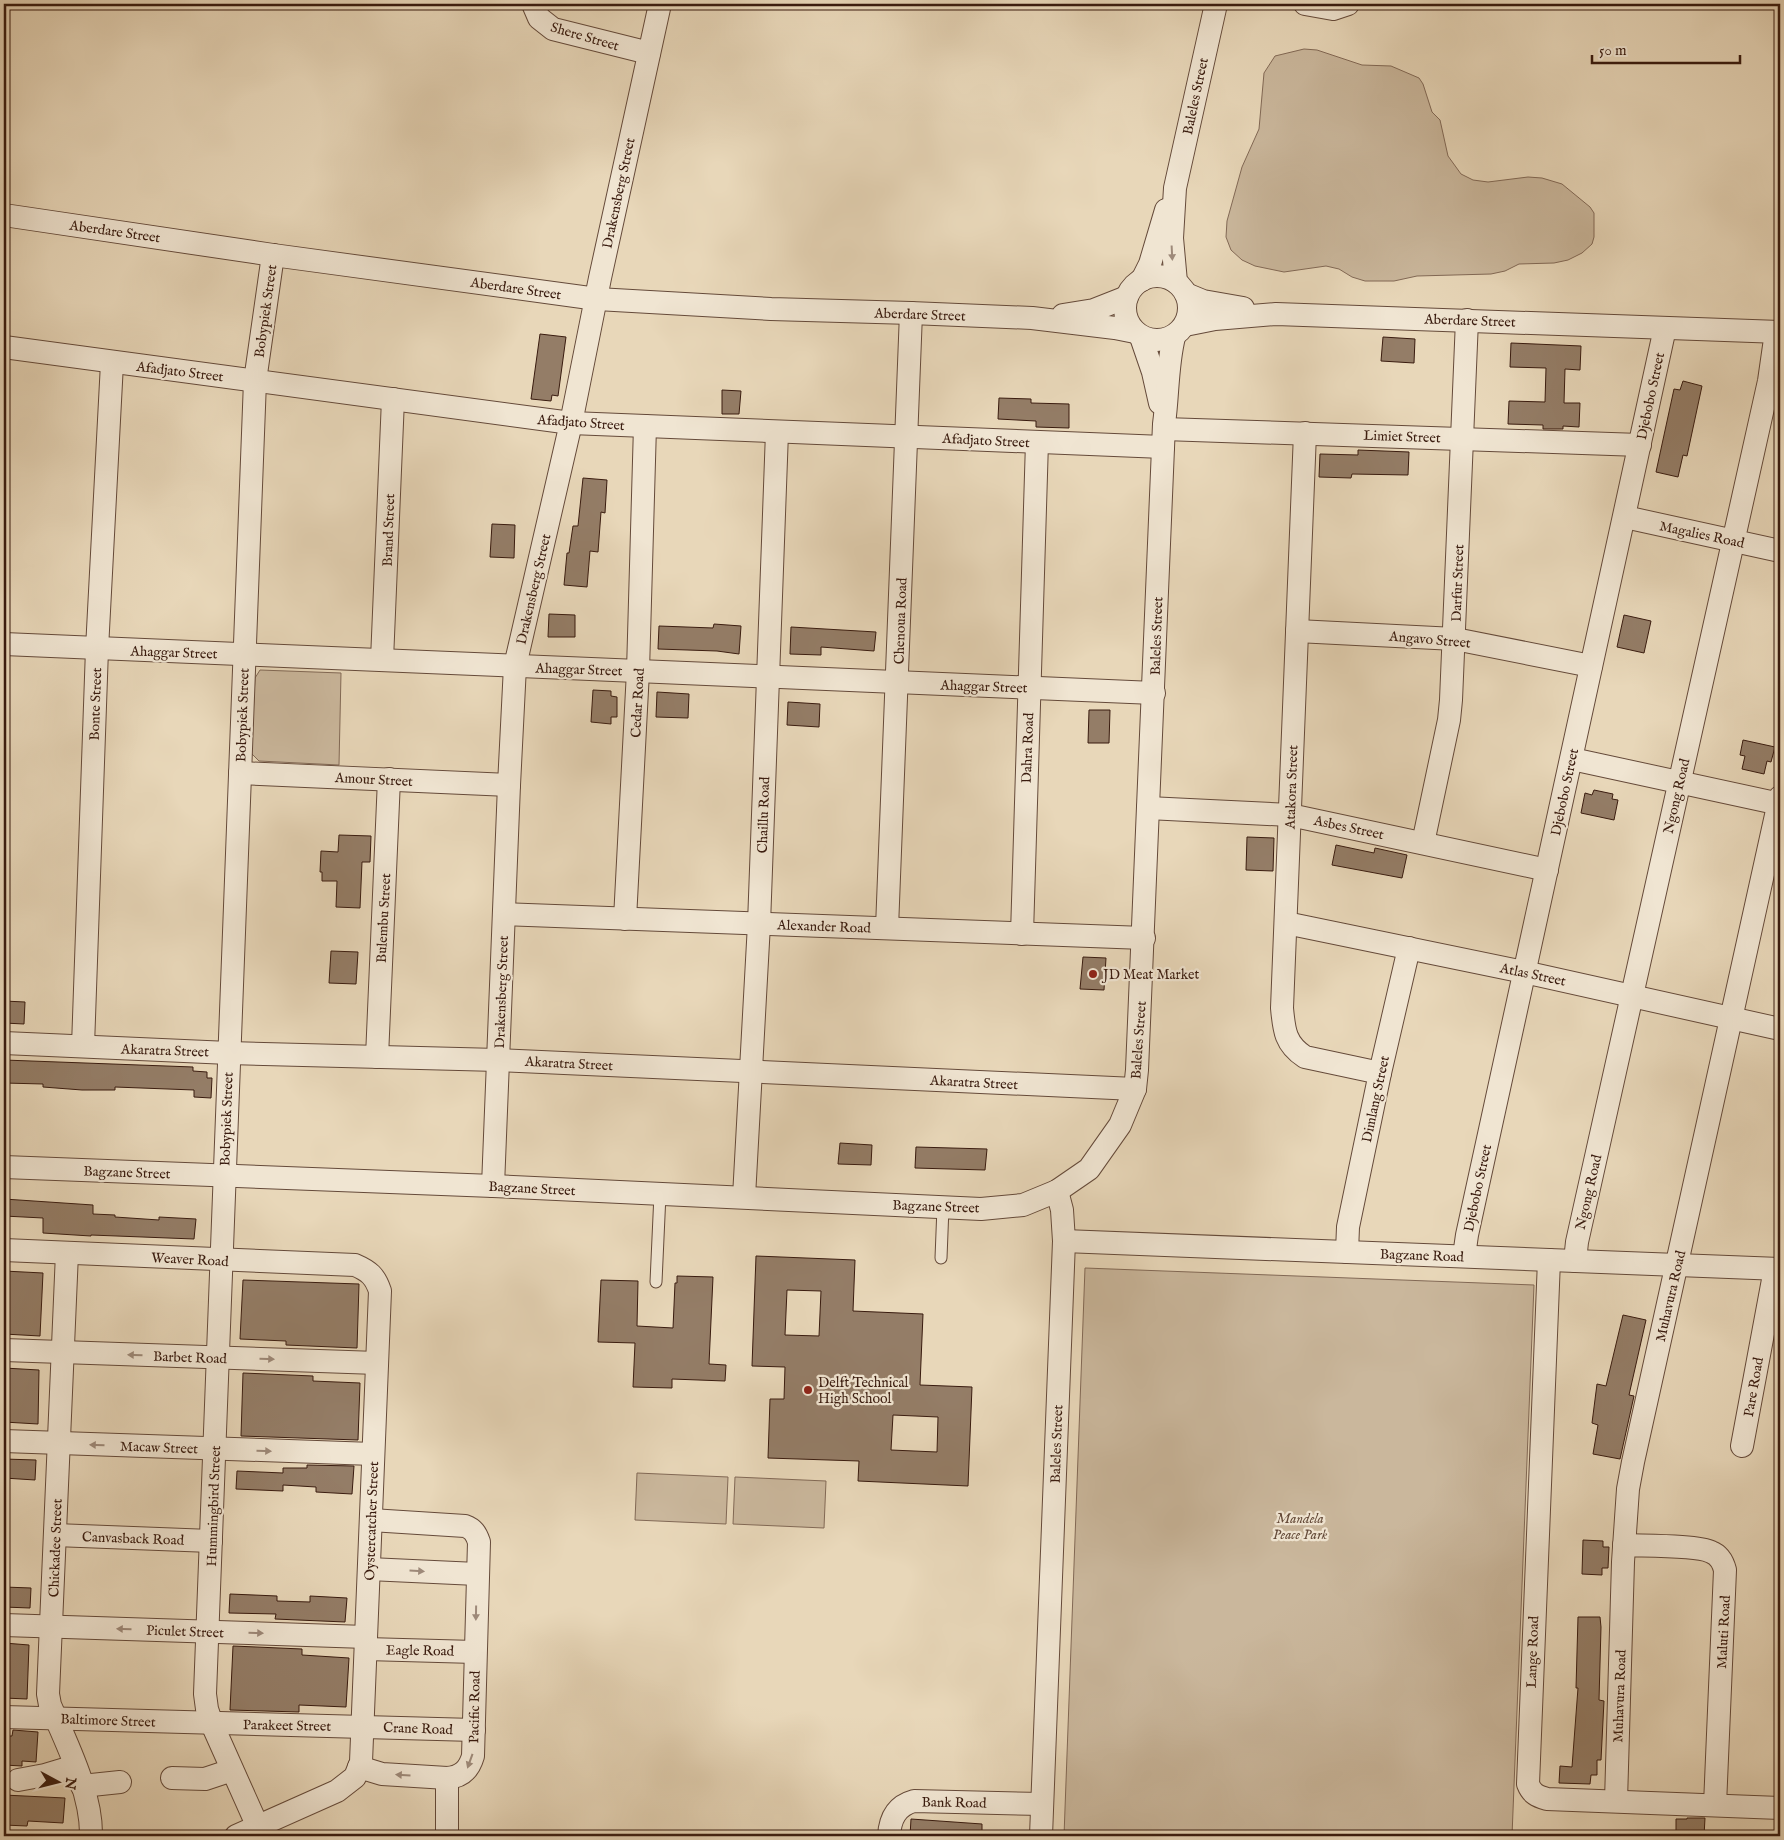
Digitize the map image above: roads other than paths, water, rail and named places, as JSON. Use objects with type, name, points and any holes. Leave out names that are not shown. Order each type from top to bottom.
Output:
[{"type":"street","name":"Shere Street","points":[[533,4],[539,18],[553,29],[649,53]]},
{"type":"street","name":"Drakensberg Street","points":[[493,1186],[515,666],[571,423],[660,4]]},
{"type":"street","name":"Baleles Street","points":[[1142,280],[1150,264],[1160,228],[1175,188],[1216,4]]},
{"type":"street","points":[[1305,4],[1334,9],[1348,4]]},
{"type":"street","name":"Baleles Street","points":[[1175,188],[1172,238],[1181,288]]},
{"type":"street","name":"Aberdare Street","points":[[4,215],[273,255],[597,299],[771,309],[1032,318],[1115,328],[1138,335]]},
{"type":"street","name":"Bobypiek Street","points":[[224,1176],[255,380],[273,255]]},
{"type":"street","points":[[1156,276],[1166,277],[1181,288],[1190,310],[1180,331],[1164,340],[1154,341],[1138,335],[1128,324],[1125,314],[1127,297],[1136,284],[1142,280],[1156,276]]},
{"type":"street","name":"Aberdare Street","points":[[1181,288],[1216,304],[1276,314]]},
{"type":"street","name":"Aberdare Street","points":[[1032,318],[1094,310],[1127,297]]},
{"type":"street","name":"Chenoua Road","points":[[887,928],[911,313]]},
{"type":"street","name":"Aberdare Street","points":[[1180,331],[1215,318],[1276,314],[1778,332]]},
{"type":"street","name":"Darfur Street","points":[[1423,843],[1449,720],[1455,639],[1467,320]]},
{"type":"street","name":"Djebobo Street","points":[[1464,1256],[1466,1235],[1665,328]]},
{"type":"street","name":"Baleles Street","points":[[1041,1836],[1064,1241],[1062,1210],[1057,1191],[1089,1169],[1120,1125],[1135,1089],[1144,938],[1164,433],[1170,354],[1180,331]]},
{"type":"street","name":"Ngong Road","points":[[1575,1261],[1577,1242],[1769,381],[1778,332]]},
{"type":"street","name":"Baleles Street","points":[[1138,335],[1158,388],[1164,433]]},
{"type":"street","name":"Afadjato Street","points":[[4,347],[112,363],[255,380],[571,423],[1037,442],[1164,433]]},
{"type":"street","name":"Bonte Street","points":[[83,1046],[97,649],[112,363]]},
{"type":"street","name":"Brand Street","points":[[382,660],[393,399]]},
{"type":"street","name":"Cedar Road","points":[[625,918],[638,671],[645,426]]},
{"type":"street","name":"Chaillu Road","points":[[744,1197],[759,924],[777,432]]},
{"type":"street","name":"Limiet Street","points":[[1164,433],[1305,433],[1640,445]]},
{"type":"street","name":"Atakora Street","points":[[1305,433],[1282,1008],[1285,1035],[1295,1050],[1305,1057],[1380,1073]]},
{"type":"street","name":"Dahra Road","points":[[1022,934],[1037,442]]},
{"type":"street","name":"Magalies Road","points":[[1625,517],[1780,552]]},
{"type":"street","name":"Angavo Street","points":[[1297,631],[1455,639],[1592,666]]},
{"type":"street","name":"Ahaggar Street","points":[[4,644],[1154,694]]},
{"type":"street","points":[[1572,758],[1780,801]]},
{"type":"street","name":"Amour Street","points":[[240,773],[509,786]]},
{"type":"street","name":"Bulembu Street","points":[[377,1057],[389,779]]},
{"type":"street","name":"Muhavura Road","points":[[1616,1801],[1624,1545],[1628,1489],[1780,801]]},
{"type":"street","name":"Asbes Street","points":[[1148,808],[1290,815],[1547,870]]},
{"type":"street","name":"Alexander Road","points":[[504,914],[1144,938]]},
{"type":"street","name":"Atlas Street","points":[[1286,923],[1524,972],[1780,1029]]},
{"type":"street","name":"Dimlang Street","points":[[1347,1252],[1348,1227],[1380,1073],[1409,948]]},
{"type":"street","name":"Akaratra Street","points":[[4,1043],[229,1053],[498,1060],[1135,1089]]},
{"type":"street","name":"Bagzane Street","points":[[4,1168],[493,1186],[981,1209],[1023,1205],[1057,1191]]},
{"type":"street","name":"Hummingbird Street","points":[[224,1176],[216,1449],[205,1694],[212,1724],[259,1831]]},
{"type":"street","name":"Bagzane Road","points":[[1064,1241],[1778,1269]]},
{"type":"street","name":"Weaver Road","points":[[4,1250],[355,1265],[367,1270],[373,1276]]},
{"type":"street","name":"Chickadee Street","points":[[67,1253],[48,1694],[50,1705],[88,1802],[92,1820],[92,1836]]},
{"type":"street","name":"Lange Road","points":[[1549,1260],[1527,1776],[1531,1792],[1548,1799],[1780,1808]]},
{"type":"street","name":"Pare Road","points":[[1742,1446],[1778,1269]]},
{"type":"street","name":"Oystercatcher Street","points":[[359,1767],[366,1643],[380,1291],[373,1276]]},
{"type":"street","name":"Barbet Road","points":[[4,1350],[377,1363]]},
{"type":"street","name":"Macaw Street","points":[[4,1441],[374,1454]]},
{"type":"street","name":"Pacific Road","points":[[371,1520],[465,1526],[475,1532],[478,1542],[473,1756],[472,1763],[462,1774],[447,1778]]},
{"type":"street","name":"Canvasback Road","points":[[56,1535],[211,1542]]},
{"type":"street","name":"Maluti Road","points":[[1624,1545],[1704,1549],[1718,1556],[1725,1570],[1715,1805]]},
{"type":"street","points":[[369,1569],[477,1574]]},
{"type":"street","name":"Piculet Street","points":[[4,1625],[208,1632],[366,1643]]},
{"type":"street","name":"Eagle Road","points":[[366,1643],[475,1652]]},
{"type":"street","name":"Baltimore Street","points":[[4,1717],[212,1724]]},
{"type":"street","name":"Parakeet Street","points":[[212,1724],[362,1726]]},
{"type":"street","name":"Crane Road","points":[[362,1726],[474,1730]]},
{"type":"street","points":[[236,1836],[259,1831],[337,1791],[355,1777],[359,1767],[382,1774],[447,1778],[447,1836]]},
{"type":"street","points":[[172,1778],[205,1779],[232,1770]]},
{"type":"street","points":[[18,1780],[45,1775],[78,1776],[120,1782]]},
{"type":"street","name":"Bank Road","points":[[889,1836],[890,1825],[896,1812],[907,1803],[914,1801],[1042,1804]]},
{"type":"lane","points":[[656,1282],[660,1194]]},
{"type":"lane","points":[[941,1258],[943,1207]]},
{"type":"place","name":"JD Meat Market","points":[[1093,974]]},
{"type":"place","name":"Delft Technical High School","points":[[808,1390]]},
{"type":"park label","name":"Mandela Peace Park","points":[[1300,1526]]}]
